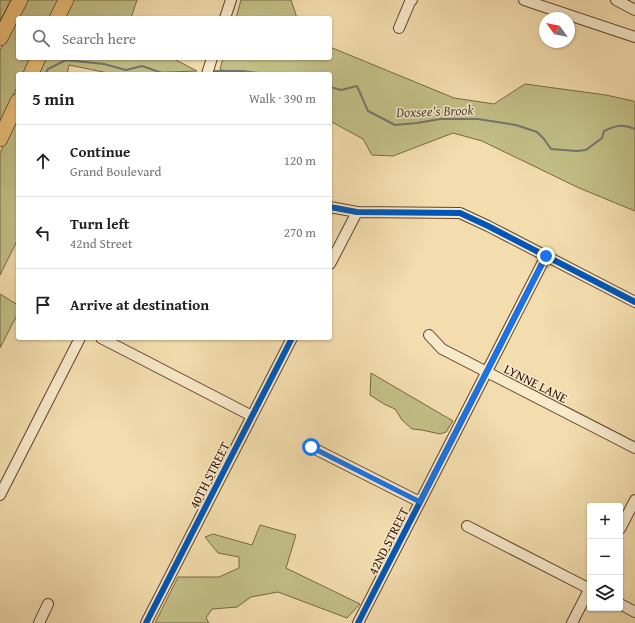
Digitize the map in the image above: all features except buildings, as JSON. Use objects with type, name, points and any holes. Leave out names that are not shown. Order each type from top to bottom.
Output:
[{"type":"highway","points":[[0,38],[20,0]]},
{"type":"highway","points":[[58,16],[66,0]]},
{"type":"highway","points":[[32,72],[37,60]]},
{"type":"highway","points":[[0,139],[16,105]]},
{"type":"street","points":[[226,16],[231,0]]},
{"type":"street","points":[[399,28],[412,0]]},
{"type":"street","points":[[524,0],[536,2],[635,37]]},
{"type":"street","points":[[616,0],[635,10]]},
{"type":"street","points":[[208,72],[211,60]]},
{"type":"street","points":[[332,207],[357,212],[460,213],[635,302]]},
{"type":"street","points":[[332,260],[357,212]]},
{"type":"street","name":"42ND STREET","points":[[358,623],[546,256]]},
{"type":"street","name":"LYNNE LANE","points":[[429,335],[442,349],[486,373],[635,448]]},
{"type":"street","points":[[0,495],[79,340]]},
{"type":"street","points":[[105,340],[252,416]]},
{"type":"street","name":"40TH STREET","points":[[146,623],[291,340]]},
{"type":"street","points":[[311,447],[420,502]]},
{"type":"street","points":[[623,523],[635,500]]},
{"type":"street","points":[[467,526],[587,587]]},
{"type":"street","points":[[572,623],[587,595]]},
{"type":"street","points":[[39,623],[48,604]]},
{"type":"street","points":[[623,606],[635,612]]},
{"type":"shaded area","points":[[0,0],[11,0],[0,21]]},
{"type":"shaded area","points":[[26,0],[59,0],[51,16],[18,16]]},
{"type":"shaded area","points":[[73,0],[137,0],[132,16],[65,16]]},
{"type":"shaded area","points":[[241,0],[291,0],[296,16],[237,16]]},
{"type":"shaded area","points":[[16,19],[16,60],[30,60],[24,72],[16,72],[16,89],[0,123],[0,50]]},
{"type":"shaded area","points":[[332,48],[454,98],[494,104],[525,84],[606,95],[633,101],[635,102],[635,211],[579,188],[482,141],[453,133],[393,156],[372,155],[363,139],[332,122],[332,72],[228,72],[220,69],[222,60],[332,60]]},
{"type":"shaded area","points":[[44,60],[176,60],[197,71],[103,72],[69,65],[67,72],[38,72]]},
{"type":"shaded area","points":[[16,118],[16,243],[0,275],[0,153]]},
{"type":"shaded area","points":[[0,294],[16,304],[16,317],[0,348]]},
{"type":"shaded area","points":[[371,373],[453,421],[446,432],[440,434],[412,429],[402,420],[395,409],[370,395]]},
{"type":"shaded area","points":[[260,525],[296,535],[286,568],[360,604],[347,618],[278,592],[251,597],[237,607],[212,609],[206,618],[209,623],[155,623],[178,577],[219,577],[239,568],[239,557],[218,553],[205,537],[213,534],[252,545]]},
{"type":"waterway","name":"Doxsee's Brook","points":[[46,72],[48,69],[66,60]]},
{"type":"waterway","name":"Doxsee's Brook","points":[[66,60],[104,64],[126,70],[142,66],[159,72]]},
{"type":"waterway","name":"Doxsee's Brook","points":[[214,71],[251,72]]},
{"type":"waterway","name":"Doxsee's Brook","points":[[332,88],[341,90],[357,86],[368,111],[395,125],[440,119],[478,119],[516,125],[537,132],[551,149],[577,151],[586,150],[602,138],[604,131],[608,129],[616,126],[626,126],[635,129]]},
{"type":"cycle path","points":[[332,207],[357,212],[460,213],[635,302]]},
{"type":"cycle path","points":[[358,623],[546,256]]},
{"type":"cycle path","points":[[146,623],[291,340]]},
{"type":"route","points":[[311,447],[420,502],[546,256]]}]
